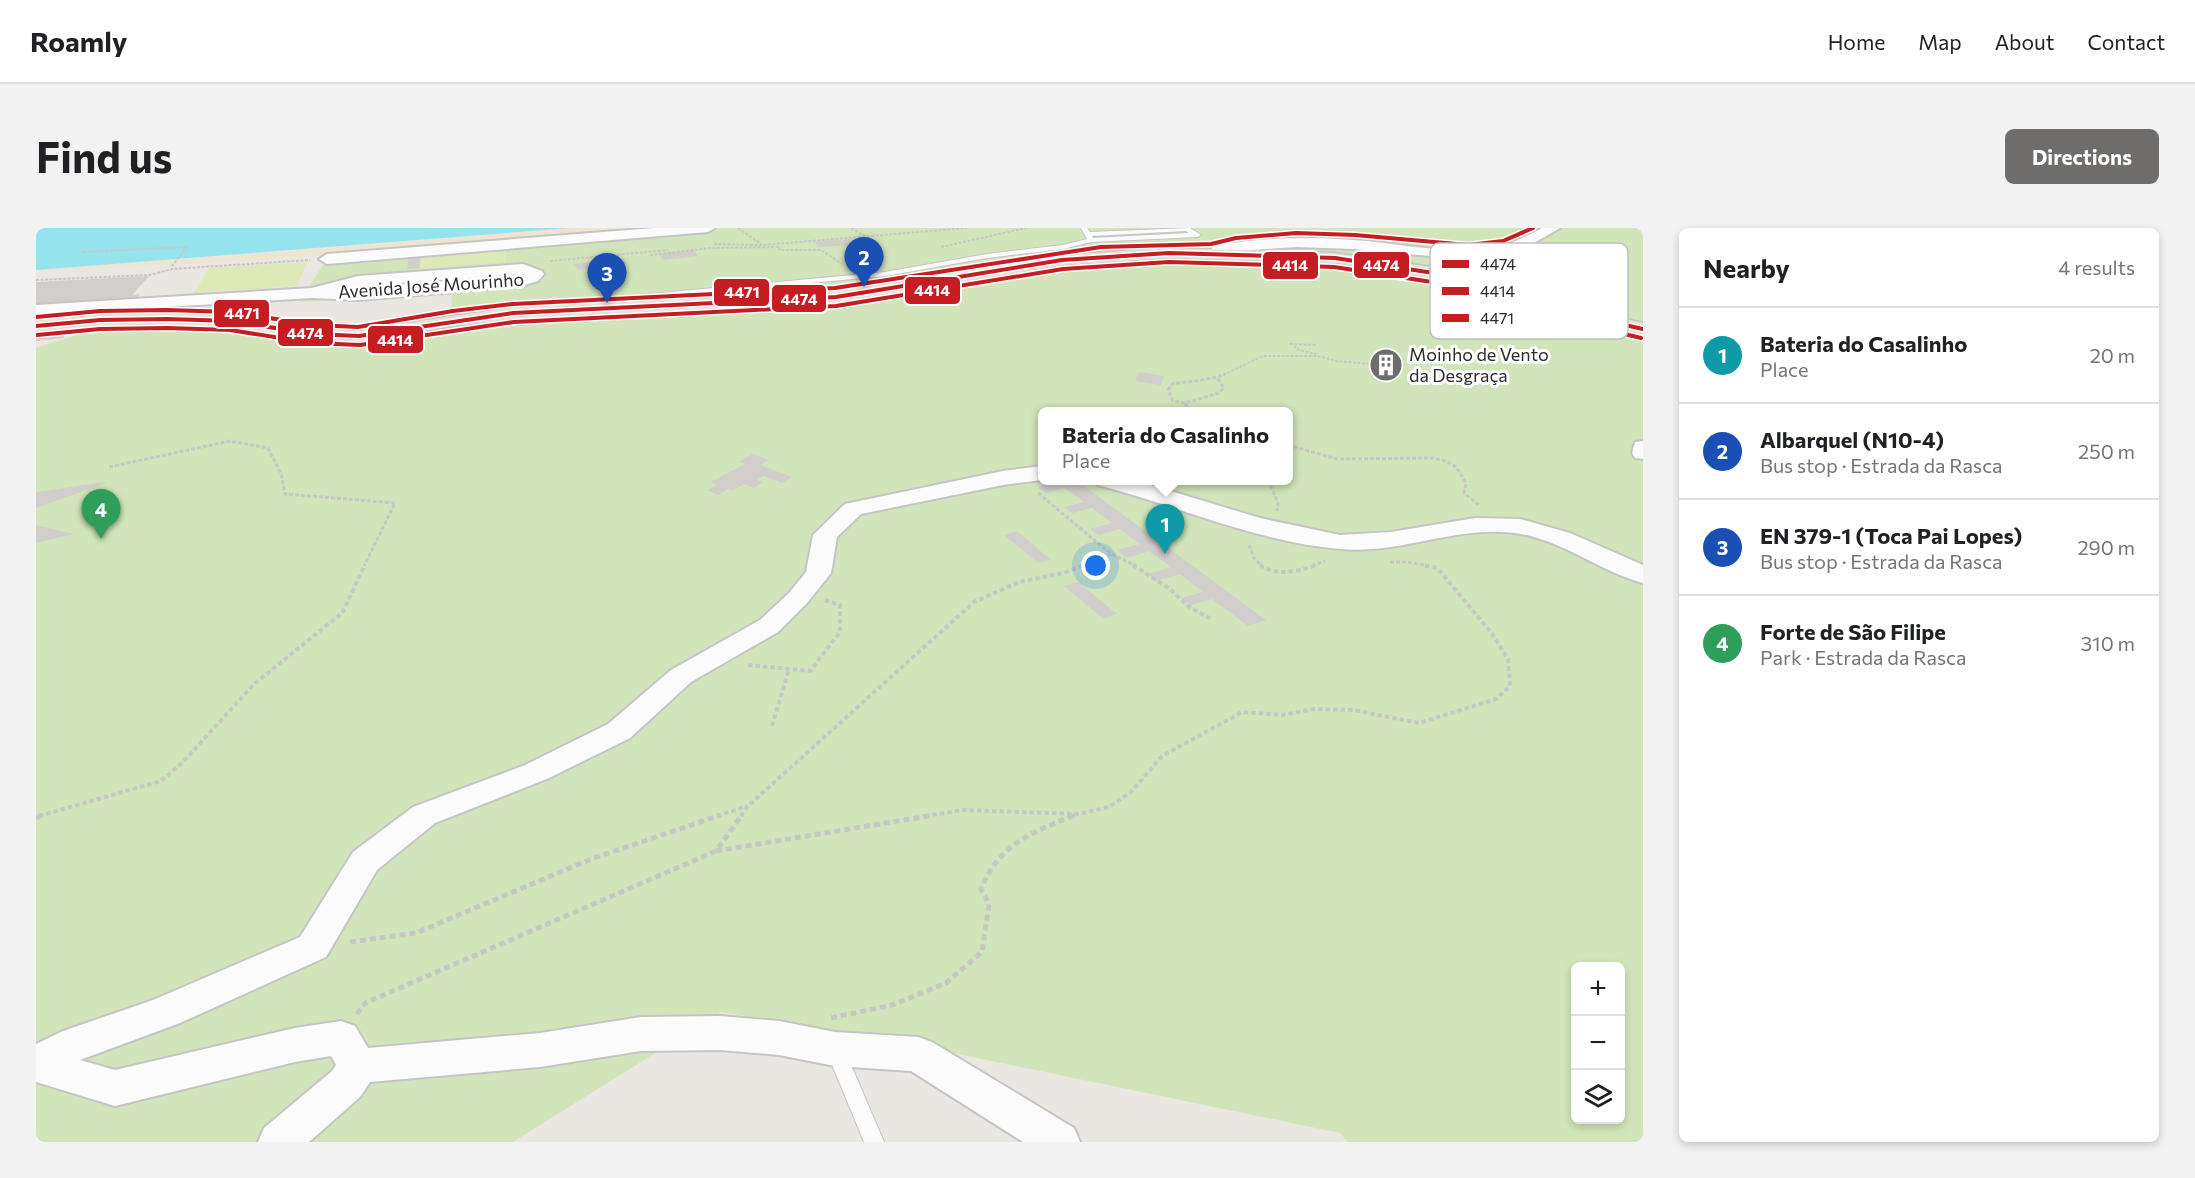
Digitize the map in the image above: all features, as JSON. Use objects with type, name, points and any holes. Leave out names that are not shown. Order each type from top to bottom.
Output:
[{"type":"main road","points":[[36,326],[100,320],[167,319],[231,321],[313,334],[358,336],[490,315],[817,298],[866,293],[1080,258],[1133,254],[1217,253],[1335,258],[1430,273]]},
{"type":"main road","points":[[1628,326],[1643,329]]},
{"type":"street","points":[[327,259],[708,228]]},
{"type":"street","points":[[1520,243],[1553,228]]},
{"type":"street","points":[[1217,253],[1218,250],[1234,247],[1297,242],[1344,243],[1430,252]]},
{"type":"street","name":"Avenida José Mourinho","points":[[36,310],[312,293],[358,295],[515,282],[534,278],[536,274],[532,271],[512,270],[358,282],[312,293]]},
{"type":"street","points":[[1643,447],[1643,453]]},
{"type":"street","points":[[36,1064],[78,1043],[166,1012],[313,947],[365,861],[424,815],[536,772],[619,731],[681,676],[769,626],[802,593],[818,573],[825,535],[853,509],[1003,478],[1038,482]]},
{"type":"street","points":[[1122,485],[1242,522],[1341,542],[1375,540],[1474,525],[1523,526],[1554,534],[1643,575]]},
{"type":"street","points":[[36,1064],[115,1088],[295,1045],[350,1052],[540,1050],[641,1034],[720,1033],[779,1038],[830,1034],[918,1054],[1059,1142]]},
{"type":"street","points":[[279,1142],[346,1084],[350,1052]]},
{"type":"lane","points":[[626,307],[632,301],[650,296],[904,272],[969,259],[1063,247],[1088,234],[1187,229],[1197,235],[1088,234]]},
{"type":"lane","points":[[830,1034],[874,1142]]},
{"type":"path","points":[[738,228],[762,244],[779,247],[780,250],[822,250],[850,270]]},
{"type":"path","points":[[851,228],[865,236]]},
{"type":"path","points":[[540,262],[629,255],[714,244],[762,244],[967,228]]},
{"type":"path","points":[[83,252],[187,247],[172,266]]},
{"type":"path","points":[[629,255],[711,248],[779,247]]},
{"type":"path","points":[[36,280],[150,275],[172,269],[327,259]]},
{"type":"path","points":[[1316,345],[1290,344],[1299,350],[1318,354],[1318,356]]},
{"type":"path","points":[[1217,378],[1224,388],[1219,393],[1185,403],[1173,401],[1168,390],[1172,384],[1202,378],[1217,378],[1263,356],[1318,356],[1336,361],[1372,364]]},
{"type":"path","points":[[1185,403],[1188,407]]},
{"type":"path","points":[[36,818],[43,814],[134,790],[161,781],[168,775],[253,685],[342,613],[395,503],[285,494],[281,473],[268,448],[230,441],[109,467]]},
{"type":"path","points":[[1293,446],[1337,459],[1370,460],[1425,456],[1442,459],[1456,466],[1466,483],[1464,493],[1508,524]]},
{"type":"path","points":[[1042,485],[1111,554],[1139,568],[1159,584],[1170,589],[1188,606],[1210,619]]},
{"type":"path","points":[[1270,485],[1278,503],[1275,530]]},
{"type":"path","points":[[1242,522],[1242,528],[1256,562],[1264,568],[1275,571],[1292,571],[1319,564],[1341,552],[1341,542]]},
{"type":"path","points":[[717,851],[748,806],[974,602],[1019,582],[1064,573],[1111,554]]},
{"type":"path","points":[[830,1034],[946,982],[982,952],[989,904],[981,889],[989,870],[1024,836],[1079,814],[1109,807],[1131,792],[1162,756],[1242,712],[1282,715],[1314,709],[1353,710],[1419,723],[1496,699],[1510,686],[1508,659],[1483,623],[1437,568],[1407,562],[1384,562]]},
{"type":"path","points":[[709,661],[810,671],[840,632],[840,605],[802,593]]},
{"type":"path","points":[[772,726],[789,669]]},
{"type":"path","points":[[313,947],[416,933],[591,859],[748,806]]},
{"type":"path","points":[[350,1052],[365,1003],[717,851],[963,810],[1079,814]]},
{"type":"green space","points":[[669,228],[1643,228],[1643,1142],[1348,1142],[1340,1133],[875,1037],[721,1012],[513,1142],[36,1142],[36,348],[101,327],[229,328],[257,331],[305,342],[344,344],[473,322],[806,303],[942,283],[978,282],[1005,277],[1014,272],[1105,258],[1152,256],[1199,258],[1227,246],[1199,250],[1114,252],[853,291],[654,302],[628,297],[604,303],[451,315],[452,295],[299,302],[327,259]]},
{"type":"green space","points":[[505,249],[506,262],[420,269],[422,256]]},
{"type":"green space","points":[[307,262],[297,286],[194,293],[209,268]]},
{"type":"sand","points":[[569,228],[669,228],[244,261],[36,271],[58,267],[245,255]]},
{"type":"water","points":[[36,228],[569,228],[36,270]]},
{"type":"building","points":[[849,239],[853,245],[819,247],[814,242]]},
{"type":"building","points":[[694,250],[698,256],[663,260],[659,254]]},
{"type":"building","points":[[420,256],[419,268],[407,269],[409,257]]},
{"type":"building","points":[[623,258],[627,264],[578,270],[574,264]]},
{"type":"building","points":[[149,276],[132,295],[140,294],[137,298],[147,297],[142,303],[36,308],[36,282]]},
{"type":"building","points":[[70,325],[63,338],[36,341],[36,329]]},
{"type":"building","name":"Moinho de Vento da Desgraça","points":[[1380,361],[1390,362],[1396,366],[1391,369],[1381,367],[1376,364]]},
{"type":"building","points":[[1139,372],[1164,376],[1161,385],[1135,381]]},
{"type":"building","points":[[753,454],[769,460],[760,465],[792,477],[782,483],[764,476],[757,480],[763,482],[754,488],[744,484],[718,495],[707,490],[717,485],[711,482],[745,464],[739,462]]},
{"type":"building","points":[[106,483],[36,508],[36,492]]},
{"type":"building","points":[[1083,485],[1266,620],[1248,626],[1212,599],[1191,605],[1181,598],[1203,592],[1180,574],[1157,581],[1148,574],[1171,567],[1149,551],[1127,558],[1117,550],[1140,544],[1120,529],[1099,535],[1090,529],[1112,523],[1092,508],[1072,513],[1064,507],[1084,502],[1065,488],[1046,493],[1038,487]]},
{"type":"building","points":[[36,525],[74,534],[36,543]]},
{"type":"building","points":[[1017,531],[1051,560],[1038,563],[1004,535]]},
{"type":"building","points":[[1078,582],[1117,614],[1103,619],[1064,586]]},
{"type":"transit line","name":"4471","points":[[1486,243],[1503,241],[1533,228]]},
{"type":"transit line","name":"4471","points":[[36,317],[100,311],[167,310],[231,312],[314,325],[358,327],[453,311],[513,304],[835,288],[1101,247],[1211,244],[1236,238],[1296,233],[1355,235],[1445,243]]},
{"type":"transit line","name":"4474","points":[[36,326],[100,320],[167,319],[231,321],[313,334],[359,336],[513,313],[836,297],[1062,260],[1169,253],[1335,258],[1430,272]]},
{"type":"transit line","name":"4414","points":[[37,335],[100,329],[167,328],[230,330],[312,343],[360,345],[514,322],[836,306],[1063,269],[1169,262],[1334,267],[1430,282]]},
{"type":"transit line","name":"4474","points":[[1628,326],[1643,329]]},
{"type":"transit line","name":"4414","points":[[1628,335],[1641,338]]},
{"type":"place","name":"Albarquel (N10-4)","points":[[864,287]]},
{"type":"place","name":"EN 379-1 (Toca Pai Lopes)","points":[[607,303]]},
{"type":"place","name":"Moinho de Vento da Desgraça","points":[[1386,365]]},
{"type":"place","name":"Forte de São Filipe","points":[[101,539]]},
{"type":"place","name":"Bateria do Casalinho","points":[[1165,554]]}]
